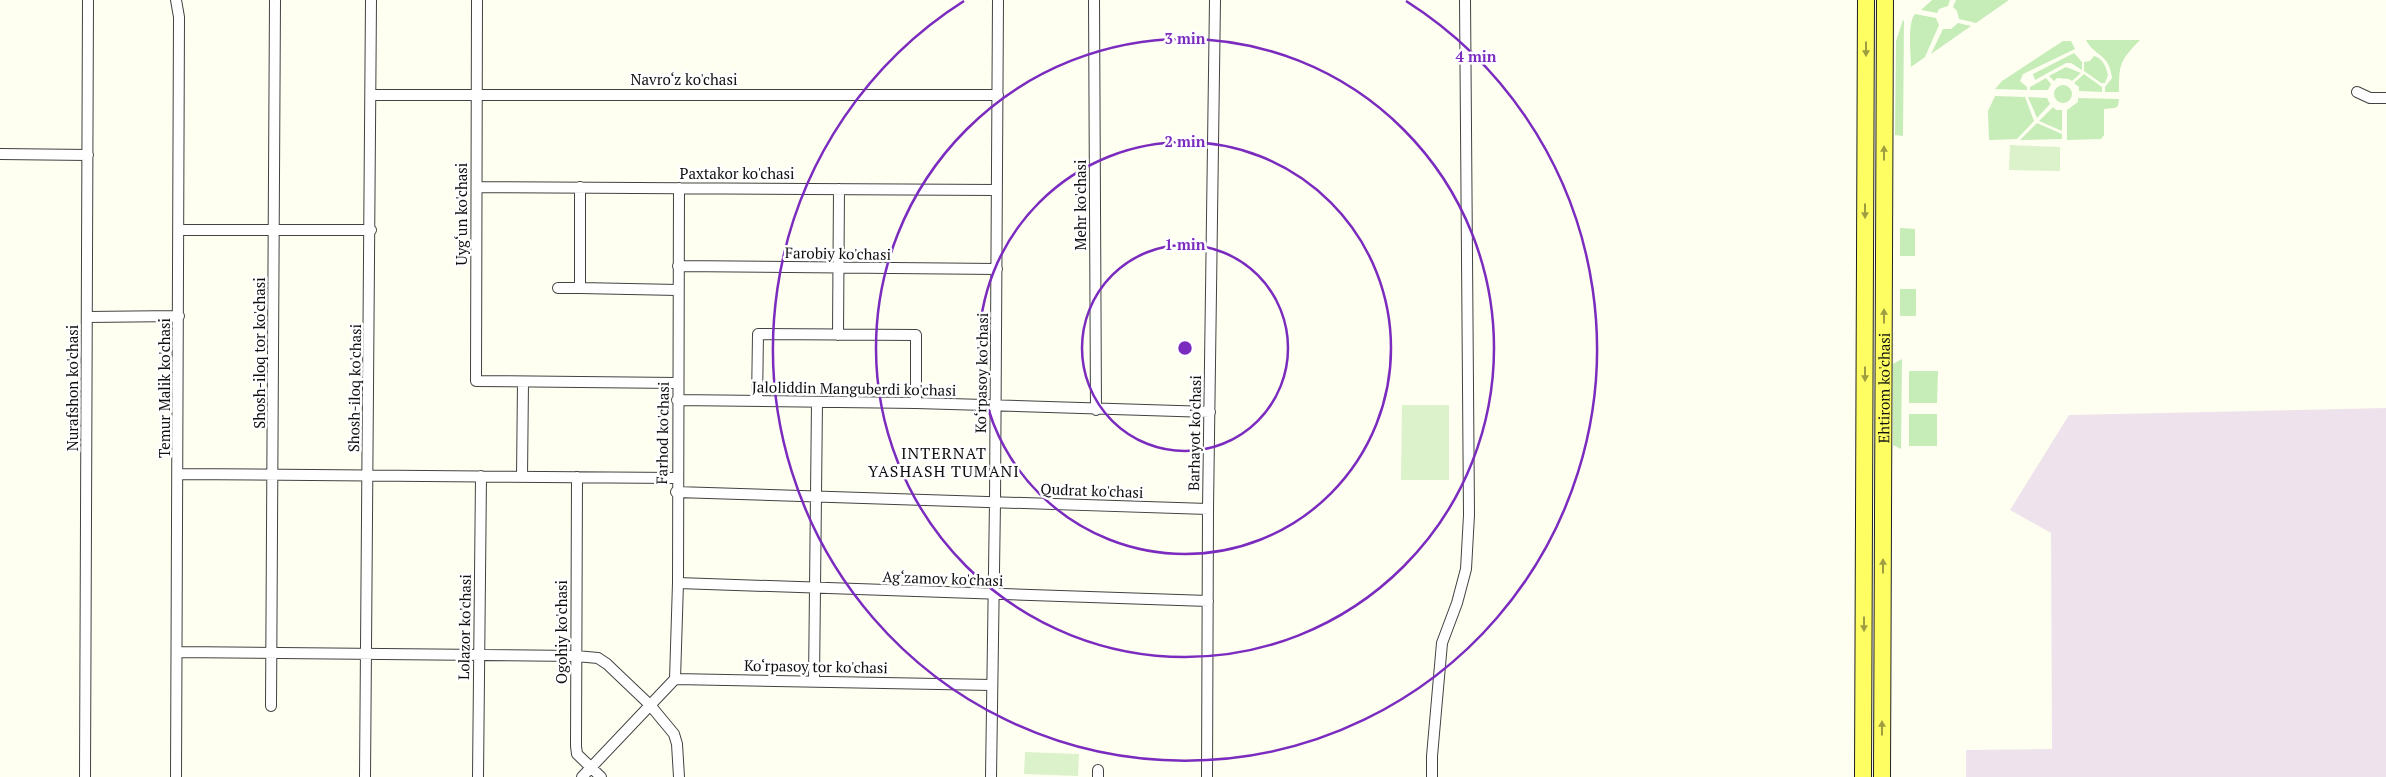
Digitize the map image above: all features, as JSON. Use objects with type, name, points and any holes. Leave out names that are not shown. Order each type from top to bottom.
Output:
[{"type":"main road","name":"Ehtirom ko'chasi","points":[[1863,777],[1866,0]]},
{"type":"main road","name":"Ehtirom ko'chasi","points":[[1882,777],[1885,0]]},
{"type":"street","name":"Nurafshon ko'chasi","points":[[85,777],[88,0]]},
{"type":"street","name":"Temur Malik ko'chasi","points":[[176,0],[180,17],[176,777]]},
{"type":"street","name":"Shosh-iloq tor ko'chasi","points":[[271,706],[274,474],[275,0]]},
{"type":"street","name":"Shosh-iloq ko'chasi","points":[[365,777],[371,230],[371,0]]},
{"type":"street","name":"Uyg‘un ko'chasi","points":[[477,0],[476,382],[678,383]]},
{"type":"street","name":"Ko‘rpasoy ko'chasi","points":[[991,777],[995,502],[998,0]]},
{"type":"street","name":"Mehr ko'chasi","points":[[1094,0],[1096,410]]},
{"type":"street","name":"Barhayot ko'chasi","points":[[1207,777],[1214,0]]},
{"type":"street","points":[[1432,777],[1442,643],[1457,603],[1466,569],[1469,515],[1465,0]]},
{"type":"street","points":[[2357,92],[2370,98],[2386,98]]},
{"type":"street","name":"Navro‘z ko'chasi","points":[[371,95],[998,95]]},
{"type":"street","points":[[0,154],[88,155]]},
{"type":"street","name":"Paxtakor ko'chasi","points":[[477,187],[997,190]]},
{"type":"street","points":[[580,187],[580,288]]},
{"type":"street","name":"Farhod ko'chasi","points":[[674,679],[678,583],[676,492],[679,188]]},
{"type":"street","points":[[838,189],[838,335]]},
{"type":"street","points":[[180,230],[371,230]]},
{"type":"street","name":"Farobiy ko'chasi","points":[[678,266],[997,269]]},
{"type":"street","points":[[558,288],[678,290]]},
{"type":"street","points":[[87,317],[179,316]]},
{"type":"street","points":[[757,401],[758,334],[916,335],[916,403]]},
{"type":"street","points":[[522,477],[523,382]]},
{"type":"street","name":"Jaloliddin Manguberdi ko'chasi","points":[[678,400],[916,403],[1210,412]]},
{"type":"street","points":[[814,681],[817,402]]},
{"type":"street","points":[[179,474],[677,478]]},
{"type":"street","name":"Lolazor ko'chasi","points":[[478,777],[481,476]]},
{"type":"street","name":"Ogohiy ko'chasi","points":[[577,477],[576,746],[577,754],[600,777]]},
{"type":"street","name":"Qudrat ko'chasi","points":[[676,492],[1208,509]]},
{"type":"street","name":"Ag‘zamov ko'chasi","points":[[678,583],[1208,601]]},
{"type":"street","points":[[178,652],[576,656],[598,658],[607,664],[650,705],[674,734],[677,744],[679,777]]},
{"type":"street","points":[[582,777],[674,679]]},
{"type":"street","name":"Ko‘rpasoy tor ko'chasi","points":[[674,679],[992,685]]},
{"type":"shaded area","points":[[2386,408],[2386,777],[1966,777],[1966,750],[2052,749],[2051,533],[2010,510],[2069,415]]},
{"type":"green space","points":[[1932,0],[1950,0],[1948,6],[1939,9],[1937,13],[1921,10]]},
{"type":"green space","points":[[1956,0],[2009,0],[1976,23],[1959,19],[1957,11],[1953,7]]},
{"type":"green space","points":[[1915,14],[1936,18],[1939,25],[1925,57],[1911,67],[1910,31]]},
{"type":"green space","points":[[1903,20],[1903,136],[1895,135],[1896,41]]},
{"type":"green space","points":[[1958,23],[1971,26],[1931,54],[1943,29],[1951,29]]},
{"type":"green space","points":[[2086,40],[2140,40],[2122,63],[2119,75],[2119,92],[2105,92],[2105,87],[2112,78],[2108,64],[2105,59],[2093,50]]},
{"type":"green space","points":[[2063,41],[2071,41],[2075,49],[2023,74],[2020,81],[2027,87],[2027,90],[1995,89],[2002,81]]},
{"type":"green space","points":[[2074,53],[2082,62],[2082,70],[2071,63],[2066,63],[2035,80],[2033,74]]},
{"type":"green space","points":[[2094,56],[2100,59],[2105,66],[2108,75],[2105,83],[2101,83],[2084,71],[2084,62],[2090,61]]},
{"type":"green space","points":[[2066,67],[2081,73],[2072,81],[2057,78],[2054,81],[2049,76]]},
{"type":"green space","points":[[2084,74],[2102,87],[2102,92],[2079,91],[2079,87],[2074,83]]},
{"type":"green space","points":[[2046,78],[2051,84],[2048,90],[2030,90],[2030,87]]},
{"type":"green space","points":[[2063,85],[2069,88],[2072,94],[2069,100],[2063,103],[2057,100],[2054,94],[2057,88]]},
{"type":"green space","points":[[1995,96],[2025,97],[2034,121],[2017,139],[1989,140],[1988,111]]},
{"type":"green space","points":[[2028,97],[2047,98],[2050,104],[2037,118]]},
{"type":"green space","points":[[2078,98],[2119,99],[2118,106],[2115,108],[2104,109],[2104,135],[2101,139],[2067,140],[2067,110],[2078,102]]},
{"type":"green space","points":[[2053,107],[2056,110],[2062,110],[2062,131],[2039,121]]},
{"type":"green space","points":[[2037,123],[2062,134],[2062,139],[2020,140]]},
{"type":"green space","points":[[2010,145],[2060,147],[2060,171],[2009,170]]},
{"type":"green space","points":[[1900,228],[1915,229],[1915,256],[1900,256]]},
{"type":"green space","points":[[1900,289],[1916,289],[1916,316],[1900,316]]},
{"type":"green space","points":[[1902,359],[1901,449],[1893,445],[1893,364]]},
{"type":"green space","points":[[1909,371],[1938,371],[1937,403],[1909,403]]},
{"type":"green space","points":[[1402,405],[1449,405],[1449,480],[1401,480]]},
{"type":"green space","points":[[1909,414],[1937,414],[1937,446],[1909,446]]},
{"type":"green space","points":[[1025,752],[1079,754],[1078,776],[1024,774]]},
{"type":"district","name":"INTERNAT YASHASH TUMANI","points":[[944,462]]}]
